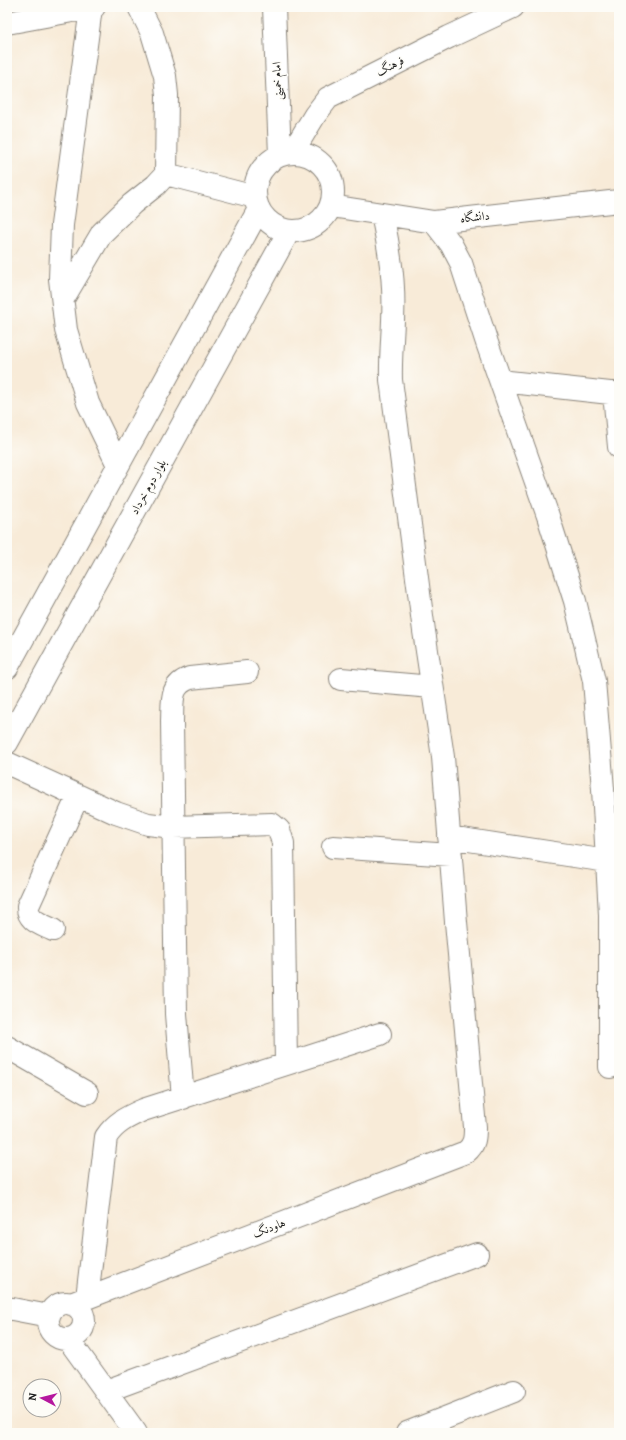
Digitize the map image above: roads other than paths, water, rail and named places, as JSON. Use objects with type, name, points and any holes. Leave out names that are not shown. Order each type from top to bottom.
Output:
[{"type":"street","points":[[7,23],[59,10],[92,7],[62,225],[60,279],[66,330],[88,403],[118,465]]},
{"type":"street","points":[[63,299],[102,233],[132,204],[156,185],[166,174],[167,95],[165,76],[152,33],[139,7]]},
{"type":"street","name":"امام خمینی","points":[[274,7],[286,154]]},
{"type":"street","name":"فرهنگ","points":[[286,154],[328,98],[449,37],[513,7]]},
{"type":"street","points":[[286,154],[305,155],[317,160],[326,169],[331,181],[333,194],[331,206],[324,217],[314,226],[301,231],[289,231],[276,228],[267,220],[257,203],[256,184],[260,172],[268,162],[286,154]]},
{"type":"street","points":[[166,174],[257,203]]},
{"type":"street","name":"دانشگاه","points":[[331,206],[434,222],[619,201]]},
{"type":"street","points":[[7,668],[118,465],[257,203]]},
{"type":"street","points":[[382,214],[393,277],[391,380],[424,631],[443,757],[450,846]]},
{"type":"street","points":[[434,222],[451,244],[461,263],[500,381],[548,516],[575,601],[594,681],[603,789],[610,916],[610,1067]]},
{"type":"street","name":"بلوار دوم خرداد","points":[[7,743],[289,231]]},
{"type":"street","points":[[500,381],[616,393],[619,447]]},
{"type":"street","points":[[183,1098],[176,1014],[172,721],[173,692],[181,681],[190,678],[246,672]]},
{"type":"street","points":[[341,679],[432,687]]},
{"type":"street","points":[[7,763],[116,813],[148,824],[174,827],[272,824],[279,830],[283,843],[286,1064]]},
{"type":"street","points":[[53,930],[30,918],[28,906],[78,796]]},
{"type":"street","points":[[333,847],[450,846],[607,861]]},
{"type":"street","name":"هاودنگ","points":[[79,1301],[466,1152],[473,1145],[475,1136],[450,846]]},
{"type":"street","points":[[79,1301],[58,1305],[52,1310],[49,1316],[49,1323],[51,1330],[56,1335],[68,1339],[75,1337],[84,1326],[82,1312],[77,1307],[79,1301],[106,1137],[111,1129],[121,1121],[143,1110],[380,1034]]},
{"type":"street","points":[[7,1047],[87,1093]]},
{"type":"street","points":[[106,1391],[477,1254]]},
{"type":"street","points":[[7,1308],[49,1316]]},
{"type":"street","points":[[68,1339],[136,1433]]},
{"type":"street","points":[[406,1433],[514,1391]]}]
